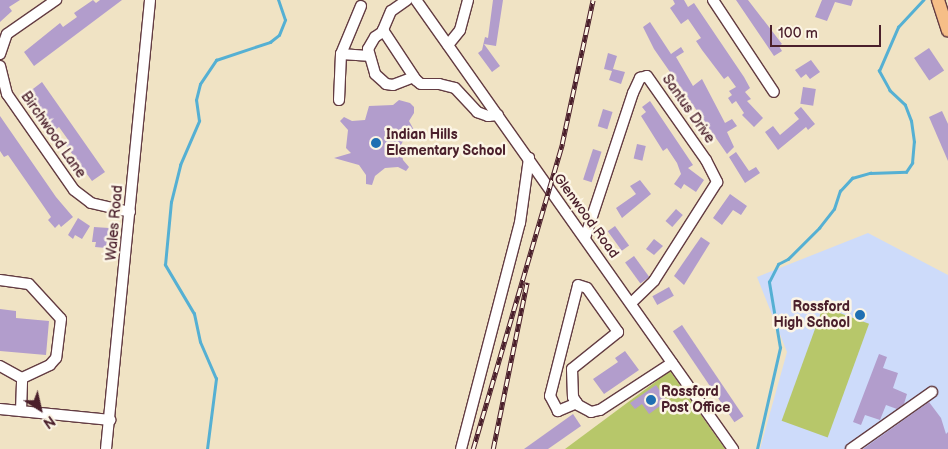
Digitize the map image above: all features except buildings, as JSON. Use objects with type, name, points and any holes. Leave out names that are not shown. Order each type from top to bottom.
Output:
[{"type":"main road","points":[[938,0],[948,30]]},
{"type":"street","points":[[0,54],[7,34],[56,0]]},
{"type":"street","name":"Wales Road","points":[[106,449],[150,0]]},
{"type":"street","points":[[407,0],[388,15],[384,31],[372,41],[368,56],[375,74],[386,84],[393,85],[414,77]]},
{"type":"street","name":"Glenwood Road","points":[[416,0],[733,449]]},
{"type":"street","points":[[448,45],[460,30],[468,0]]},
{"type":"street","points":[[713,0],[774,92]]},
{"type":"street","points":[[339,100],[341,54],[361,6]]},
{"type":"street","points":[[384,31],[414,77],[421,84],[439,84],[455,88],[476,112],[488,116],[498,115]]},
{"type":"street","points":[[341,54],[368,56]]},
{"type":"street","name":"Birchwood Lane","points":[[0,66],[7,94],[74,190],[91,203],[130,212]]},
{"type":"street","name":"Santus Drive","points":[[585,238],[633,93],[640,78],[647,76],[706,160],[717,182],[654,281],[631,303]]},
{"type":"street","points":[[461,449],[520,223],[529,158]]},
{"type":"street","points":[[0,280],[29,284],[61,319],[56,358],[50,364],[22,378]]},
{"type":"street","points":[[577,404],[563,411],[552,405],[550,396],[578,285],[584,284],[618,332],[575,365],[572,372],[572,390],[577,404],[591,412],[600,410],[672,363]]},
{"type":"street","points":[[0,366],[22,378]]},
{"type":"street","points":[[557,367],[572,372]]},
{"type":"street","points":[[21,410],[22,378]]},
{"type":"street","points":[[851,449],[932,392]]},
{"type":"street","points":[[0,409],[110,420]]},
{"type":"shaded area","name":"Rossford High School","points":[[868,233],[948,275],[948,449],[760,449],[787,352],[757,277]]},
{"type":"green space","points":[[823,307],[869,324],[828,437],[782,421]]},
{"type":"green space","points":[[670,371],[725,449],[565,449]]},
{"type":"waterway","points":[[207,449],[216,379],[200,342],[194,314],[165,265],[171,202],[180,165],[199,121],[196,100],[200,84],[216,60],[270,42],[279,35],[285,20],[278,0]]},
{"type":"waterway","points":[[757,449],[780,348],[769,282],[778,264],[788,259],[819,228],[834,209],[840,191],[852,178],[870,173],[906,172],[912,163],[914,142],[911,121],[905,105],[890,91],[879,71],[898,27],[923,0]]},
{"type":"railway","points":[[473,449],[562,144],[593,0]]},
{"type":"railway","points":[[493,449],[527,282]]},
{"type":"place","name":"Indian Hills Elementary School","points":[[376,143]]},
{"type":"place","name":"Rossford High School","points":[[860,315]]},
{"type":"place","name":"Rossford Post Office","points":[[651,400]]}]
